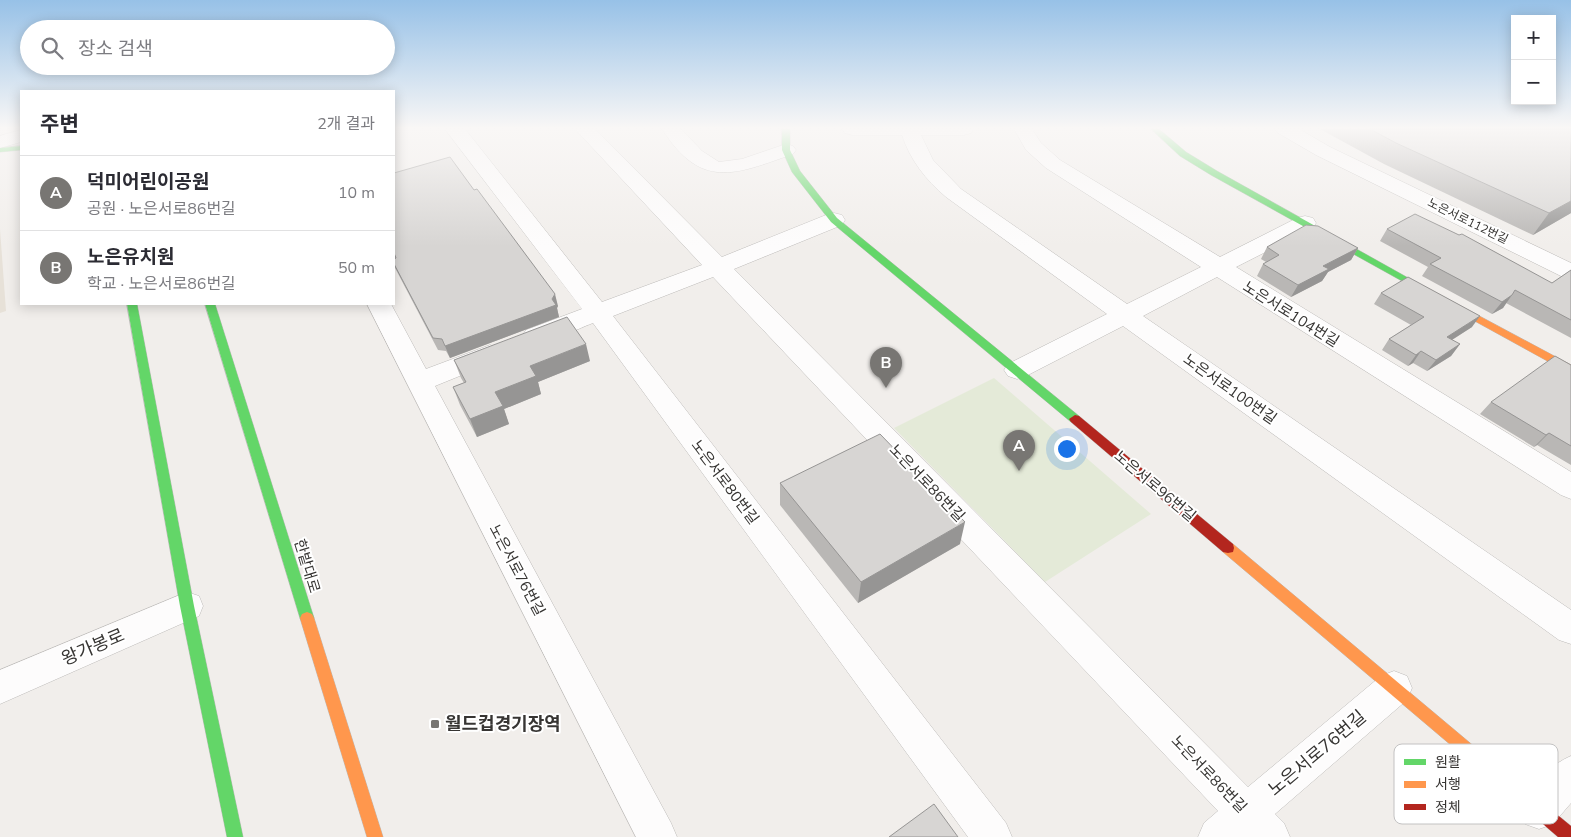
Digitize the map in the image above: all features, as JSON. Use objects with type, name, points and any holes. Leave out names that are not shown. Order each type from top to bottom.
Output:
[{"type":"street","name":"노은서로80번길","points":[[485,168],[597,312],[992,837]]},
{"type":"street","name":"노은서로86번길","points":[[622,168],[1258,825]]},
{"type":"street","name":"노은서로96번길","points":[[794,168],[834,220],[1017,370],[1461,744]]},
{"type":"street","name":"노은서로100번길","points":[[929,168],[962,201],[1571,629]]},
{"type":"street","name":"노은서로104번길","points":[[1059,168],[1571,487]]},
{"type":"street","points":[[1208,168],[1571,370]]},
{"type":"street","name":"노은서로112번길","points":[[1358,168],[1571,272]]},
{"type":"street","points":[[419,382],[718,267],[834,220]]},
{"type":"street","points":[[1017,370],[1305,223]]},
{"type":"street","points":[[132,305],[187,606],[235,837]]},
{"type":"street","name":"한밭대로","points":[[210,305],[375,837]]},
{"type":"street","name":"노은서로76번길","points":[[379,305],[657,837]]},
{"type":"street","name":"왕가봉로","points":[[0,687],[187,606]]},
{"type":"street","name":"노은서로76번길","points":[[1218,837],[1258,825],[1394,688]]},
{"type":"street","points":[[1558,789],[1571,774]]},
{"type":"street","name":"노은서로96번길","points":[[1556,824],[1571,837]]},
{"type":"shaded area","points":[[0,229],[6,311],[0,313]]},
{"type":"green space","points":[[994,378],[1151,514],[1045,582],[894,428]]},
{"type":"building","points":[[411,168],[458,168],[474,190],[477,189],[555,294],[552,299],[556,305],[445,346],[442,339],[433,338],[395,266],[395,173]]},
{"type":"building","points":[[1451,168],[1571,168],[1571,201],[1549,213]]},
{"type":"building","points":[[1415,214],[1459,235],[1462,234],[1552,283],[1571,270],[1571,320],[1515,290],[1512,295],[1502,302],[1430,264],[1441,258],[1387,229]]},
{"type":"building","points":[[1306,225],[1318,226],[1358,248],[1323,266],[1329,269],[1298,285],[1263,264],[1279,255],[1267,247]]},
{"type":"building","points":[[1408,277],[1480,316],[1447,337],[1460,344],[1436,360],[1421,351],[1416,355],[1389,339],[1424,317],[1381,293]]},
{"type":"building","points":[[567,317],[586,344],[530,366],[536,376],[495,392],[503,406],[470,419],[453,387],[466,382],[454,360]]},
{"type":"building","points":[[1555,356],[1571,365],[1571,446],[1549,433],[1546,435],[1491,402]]},
{"type":"building","points":[[880,434],[965,522],[861,582],[780,483]]},
{"type":"building","points":[[934,804],[958,837],[889,837]]},
{"type":"traffic: fast","points":[[794,168],[834,220],[1075,419]]},
{"type":"traffic: fast","points":[[1206,168],[1414,284]]},
{"type":"traffic: fast","points":[[132,305],[187,606],[235,837]]},
{"type":"traffic: fast","points":[[210,305],[307,618]]},
{"type":"traffic: slow","points":[[1414,284],[1571,370]]},
{"type":"traffic: slow","points":[[1228,548],[1460,744]]},
{"type":"traffic: slow","points":[[307,618],[375,837]]},
{"type":"traffic: jam","points":[[1075,419],[1228,548]]},
{"type":"traffic: jam","points":[[1556,824],[1571,837]]},
{"type":"place","name":"노은유치원","points":[[886,388]]},
{"type":"place","name":"덕미어린이공원","points":[[1019,471]]},
{"type":"place","name":"월드컵경기장역","points":[[435,724]]}]
